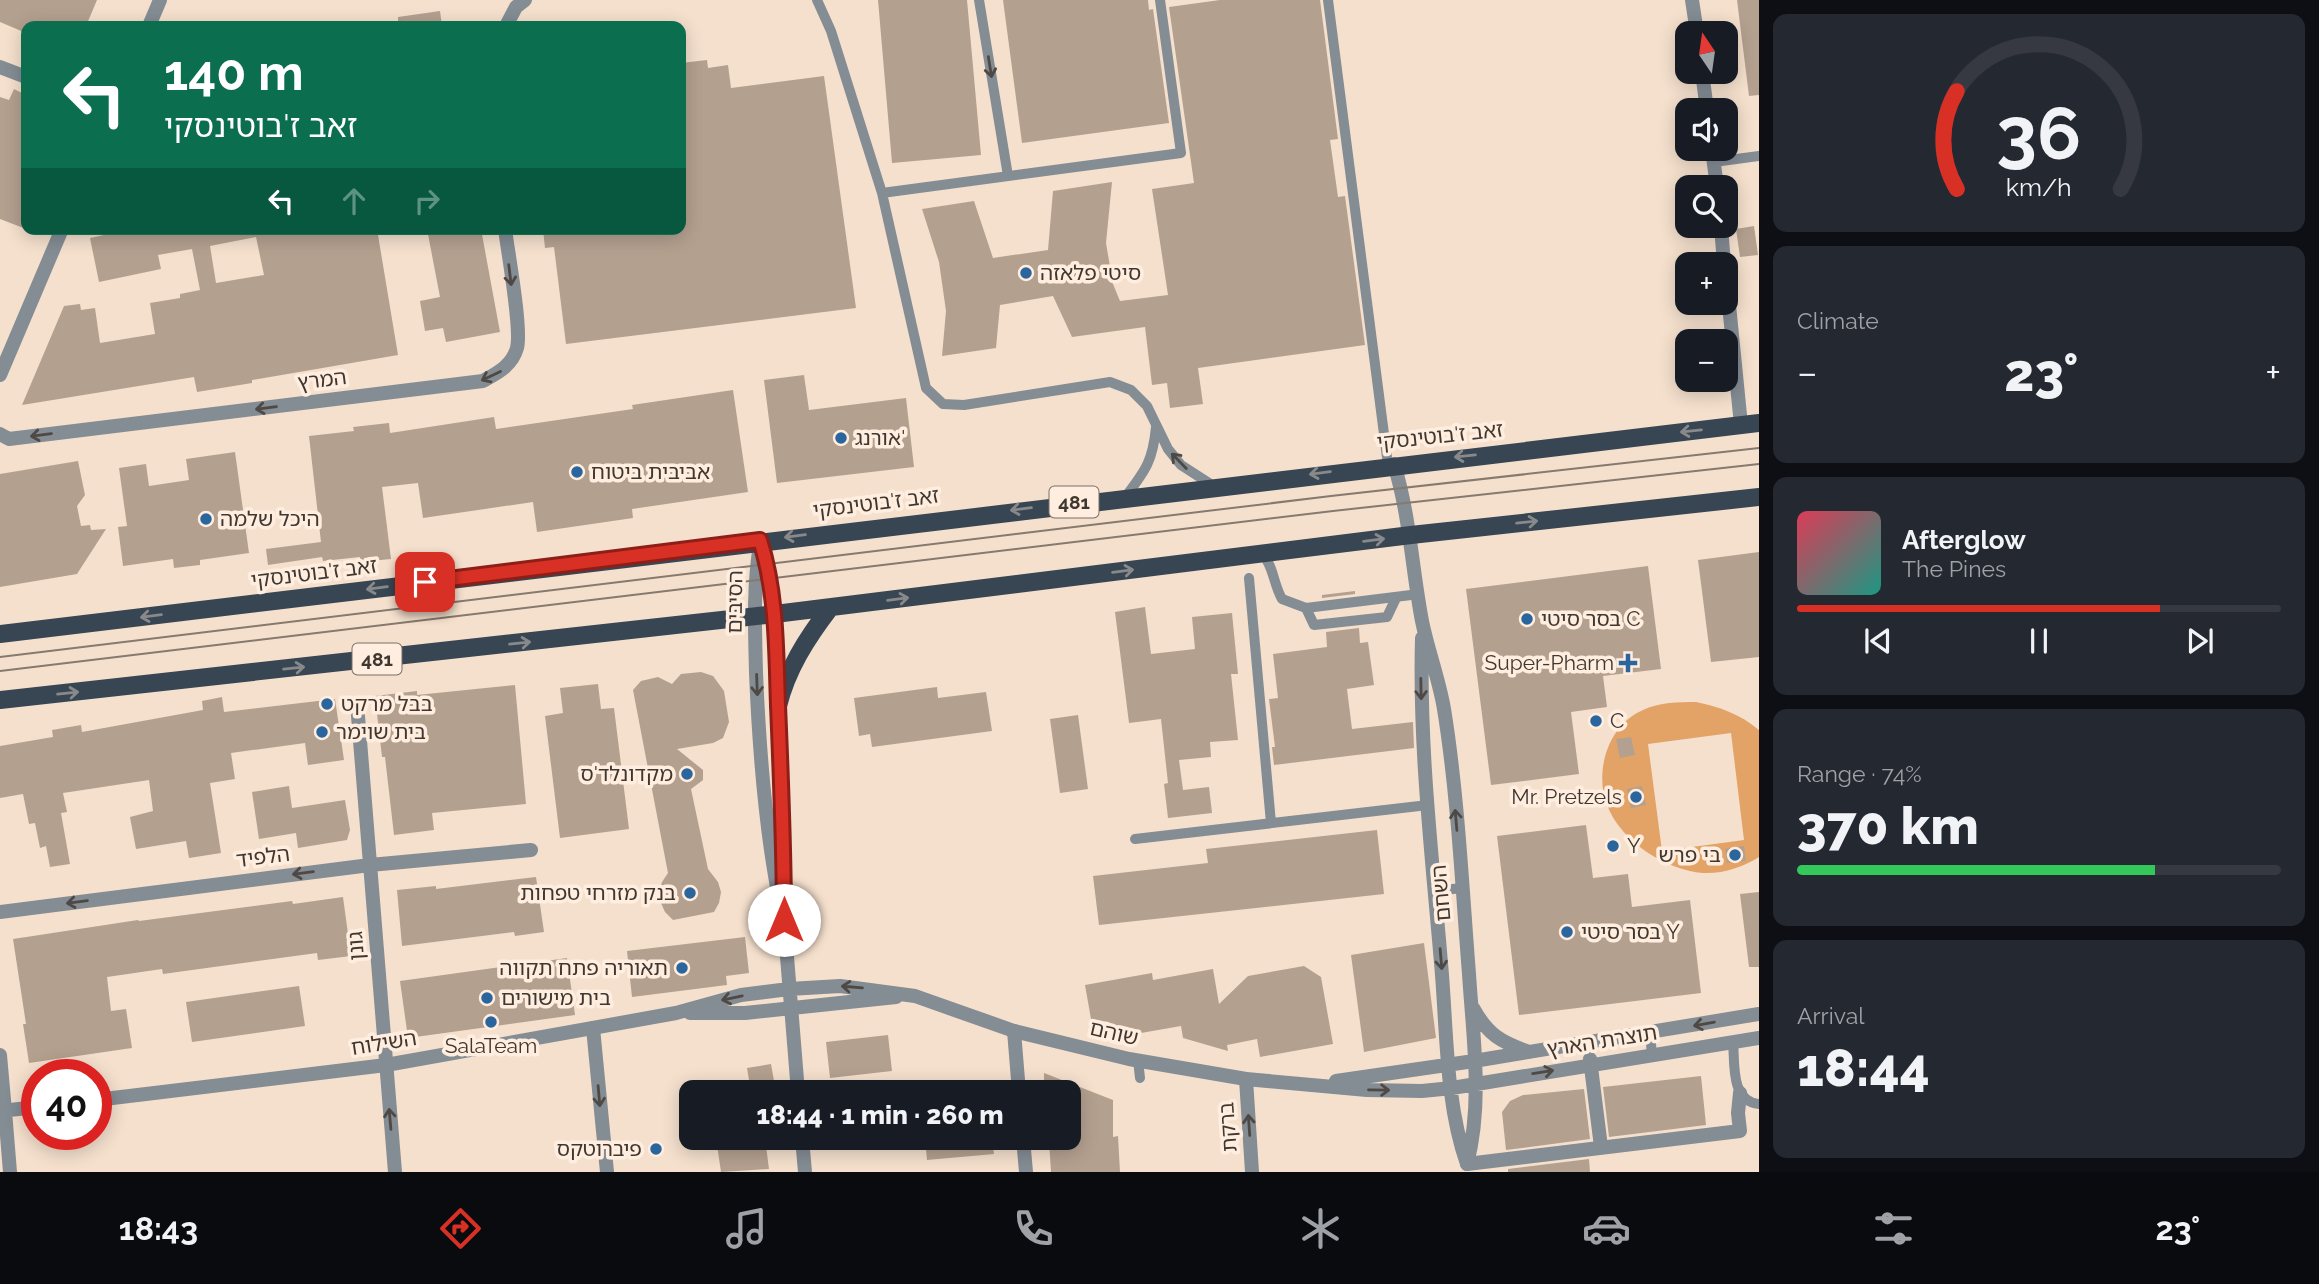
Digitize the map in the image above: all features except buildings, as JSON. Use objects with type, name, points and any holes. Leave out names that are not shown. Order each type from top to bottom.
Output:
[{"type":"main road","name":"זאב ז'בוטינסקי","points":[[5,632],[1214,485],[1759,423]]},
{"type":"main road","name":"481","points":[[0,700],[754,617],[1411,535],[1759,497]]},
{"type":"main road","points":[[778,706],[783,685],[794,663],[830,608]]},
{"type":"street","points":[[151,21],[160,0]]},
{"type":"street","points":[[509,21],[516,7],[525,0]]},
{"type":"street","points":[[1692,0],[1695,21]]},
{"type":"street","points":[[0,67],[21,75]]},
{"type":"street","points":[[0,375],[59,235]]},
{"type":"street","name":"המרץ","points":[[0,434],[9,439],[483,381],[505,369],[517,348],[506,235]]},
{"type":"street","points":[[1730,315],[1741,425]]},
{"type":"street","name":"השחם","points":[[1391,465],[1411,535],[1422,621],[1421,699],[1451,1088],[1459,1141],[1467,1168]]},
{"type":"street","name":"הסיבים","points":[[760,540],[771,578],[775,614],[783,812],[784,920],[797,1080]]},
{"type":"street","name":"הסיבים","points":[[760,540],[754,617],[758,727],[766,816],[784,920]]},
{"type":"street","name":"השחם","points":[[1422,621],[1444,706],[1462,888],[1475,1083],[1474,1138],[1467,1168]]},
{"type":"street","name":"גונן","points":[[358,716],[395,1172]]},
{"type":"street","name":"הלפיד","points":[[0,912],[370,864],[531,850]]},
{"type":"street","name":"שוהם","points":[[789,989],[840,986],[915,996],[1014,1031],[1138,1060],[1246,1079],[1367,1090],[1422,1091],[1451,1088]]},
{"type":"street","name":"השילוח","points":[[112,1098],[386,1065],[676,1013],[741,995],[789,989]]},
{"type":"street","name":"שוהם","points":[[791,1008],[915,996]]},
{"type":"street","points":[[1471,1004],[1480,1022],[1492,1035],[1531,1052]]},
{"type":"street","name":"השילוח","points":[[676,1013],[717,1014],[791,1008]]},
{"type":"street","name":"תוצרת הארץ","points":[[1474,1061],[1759,1014]]},
{"type":"street","points":[[593,1028],[607,1172]]},
{"type":"street","points":[[1014,1031],[1018,1080]]},
{"type":"street","name":"תוצרת הארץ","points":[[1451,1088],[1590,1062],[1759,1038]]},
{"type":"street","points":[[0,1055],[2,1111],[10,1172]]},
{"type":"street","name":"שוהם","points":[[1311,1084],[1474,1061]]},
{"type":"street","points":[[1590,1062],[1601,1147]]},
{"type":"street","name":"ברקת","points":[[1246,1079],[1252,1172]]},
{"type":"street","points":[[1467,1168],[1601,1147],[1740,1131],[1740,1093]]},
{"type":"street","points":[[2,1111],[21,1109]]},
{"type":"street","points":[[803,1150],[805,1172]]},
{"type":"street","points":[[1024,1150],[1026,1172]]},
{"type":"lane","points":[[817,0],[831,31],[882,193],[926,388],[943,404],[964,405],[1110,382],[1131,390],[1147,406],[1168,449],[1181,466],[1214,485]]},
{"type":"lane","points":[[979,0],[1008,176]]},
{"type":"lane","points":[[882,193],[1181,153],[1160,0]]},
{"type":"lane","points":[[1328,0],[1383,425],[1391,465]]},
{"type":"lane","points":[[1738,156],[1759,156]]},
{"type":"lane","points":[[1126,496],[1146,469],[1154,451],[1156,424]]},
{"type":"lane","points":[[1262,554],[1271,564],[1274,584],[1282,599],[1306,608],[1419,594]]},
{"type":"lane","points":[[1249,578],[1271,823]]},
{"type":"lane","points":[[1306,608],[1314,625],[1387,617],[1396,598]]},
{"type":"lane","points":[[1135,839],[1428,805]]},
{"type":"lane","points":[[1435,891],[1462,888]]},
{"type":"lane","points":[[1650,1033],[1652,1055]]},
{"type":"lane","points":[[1733,1041],[1736,1085],[1747,1101],[1759,1104]]},
{"type":"lane","points":[[1138,1060],[1140,1078]]},
{"type":"shaded area","points":[[1696,702],[1729,712],[1759,730],[1759,857],[1740,867],[1710,873],[1689,871],[1646,852],[1623,831],[1607,805],[1603,792],[1603,764],[1607,750],[1621,726],[1649,707]],"holes":[[[1731,733],[1744,840],[1662,851],[1648,744]]]},
{"type":"tram line","points":[[0,657],[1331,496],[1759,448]]},
{"type":"tram line","points":[[0,671],[1333,511],[1759,464]]},
{"type":"place","name":"סיטי פלאזה","points":[[1026,273]]},
{"type":"place","name":"אורנג'","points":[[841,438]]},
{"type":"place","name":"אביבית ביטוח","points":[[577,472]]},
{"type":"place","name":"היכל שלמה","points":[[206,519]]},
{"type":"place","name":"בסר סיטי C","points":[[1527,619]]},
{"type":"place","name":"Super-Pharm","points":[[1628,663]]},
{"type":"place","name":"בבל מרקט","points":[[327,704]]},
{"type":"place","name":"C","points":[[1596,721]]},
{"type":"place","name":"בית שוימר","points":[[322,732]]},
{"type":"place","name":"מקדונלד'ס","points":[[687,774]]},
{"type":"place","name":"Mr. Pretzels","points":[[1636,797]]},
{"type":"place","name":"Y","points":[[1613,846]]},
{"type":"place","name":"בי פרש","points":[[1735,855]]},
{"type":"place","name":"בנק מזרחי טפחות","points":[[690,893]]},
{"type":"place","name":"בסר סיטי Y","points":[[1567,932]]},
{"type":"place","name":"תאוריה פתח תקווה","points":[[682,968]]},
{"type":"place","name":"בית מישורים","points":[[487,998]]},
{"type":"place","name":"SalaTeam","points":[[491,1022]]},
{"type":"place","name":"פיברוטקס","points":[[656,1149]]},
{"type":"route","points":[[425,582],[760,540],[771,578],[775,614],[783,812],[784,920]]}]
